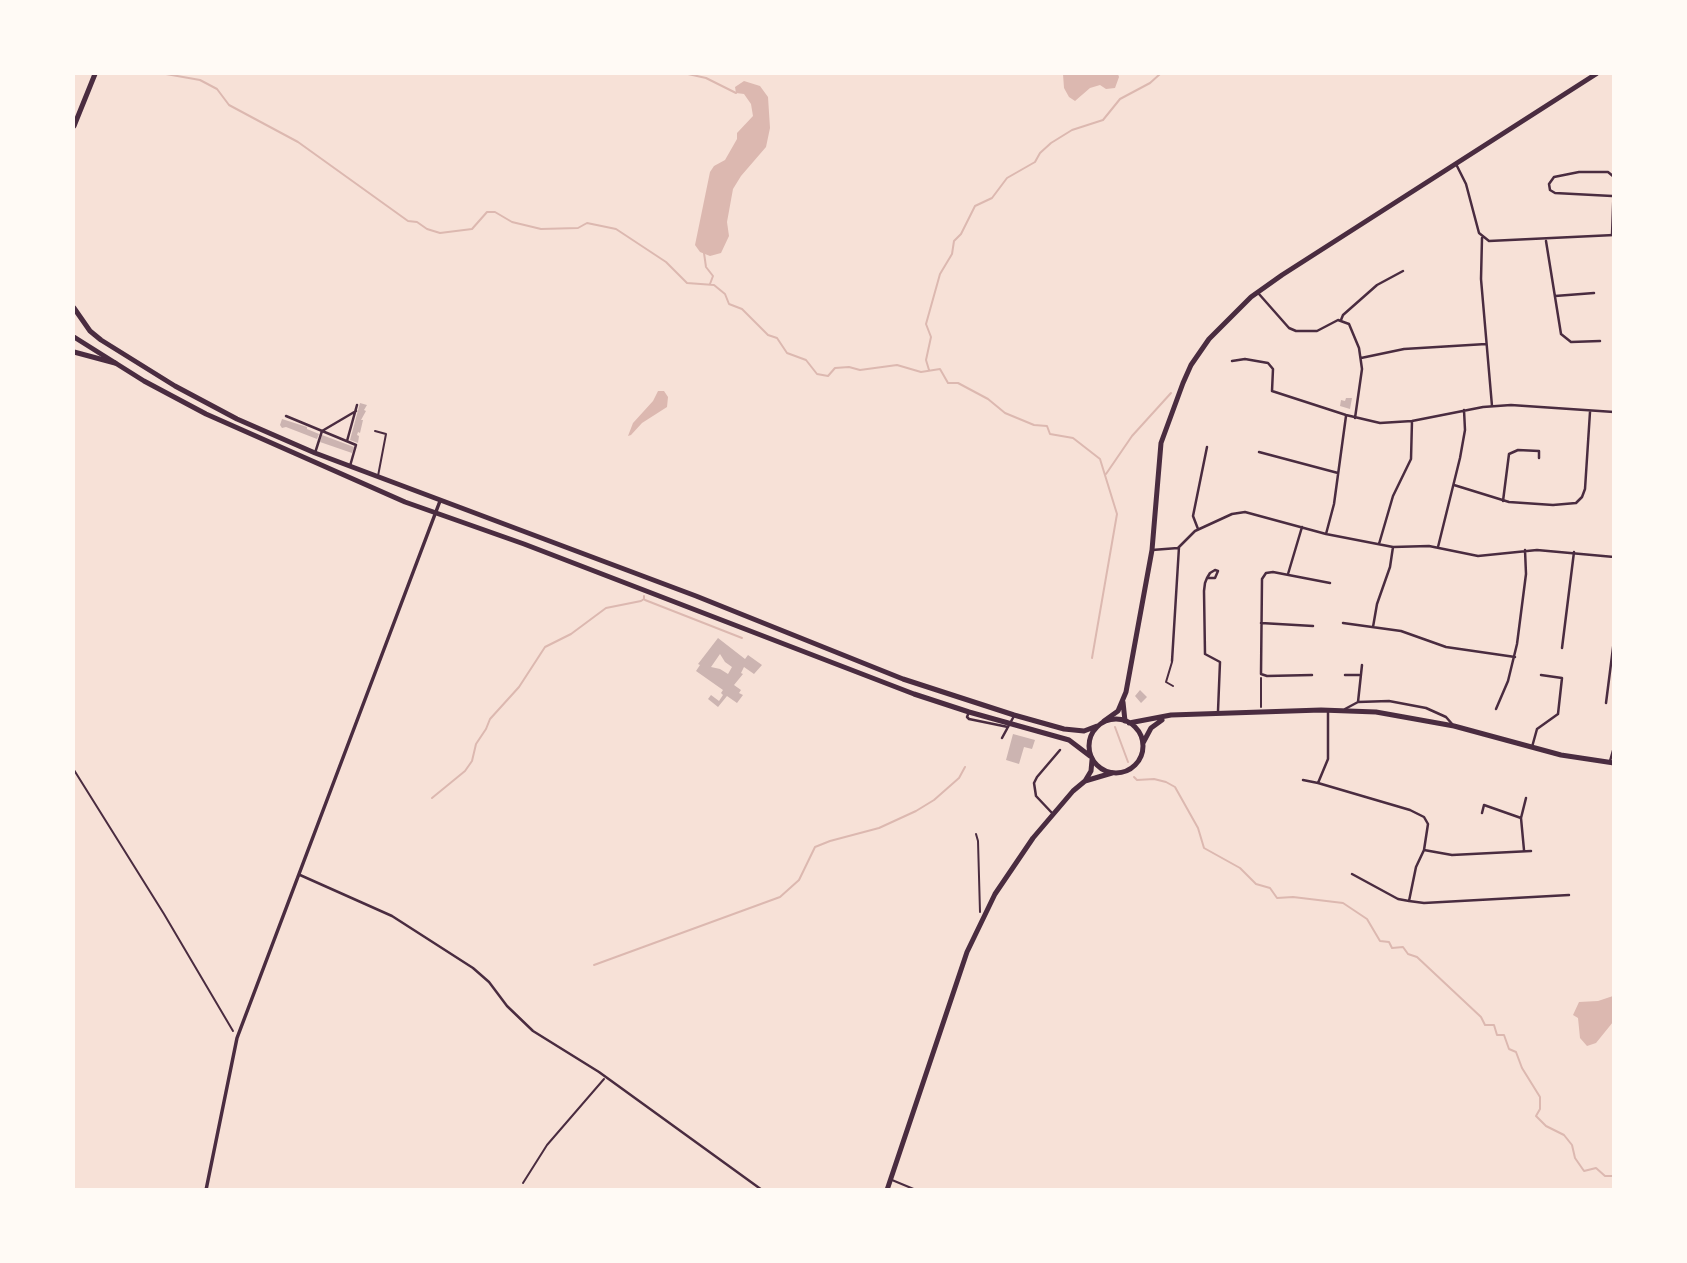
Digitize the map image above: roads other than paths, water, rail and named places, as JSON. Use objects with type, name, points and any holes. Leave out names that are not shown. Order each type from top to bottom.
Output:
[{"type":"main road","points":[[74,126],[95,74]]},
{"type":"main road","points":[[74,309],[90,331],[101,340],[175,386],[237,419],[315,453],[696,596],[886,672],[1014,715],[1077,731],[1089,730],[1118,710],[1123,702],[1152,550],[1159,455],[1180,390],[1191,365],[1209,339],[1257,292],[1597,74]]},
{"type":"main road","points":[[74,337],[144,382],[241,431],[406,503],[524,544],[811,652],[914,694],[1009,726],[1069,740],[1097,766],[1112,773]]},
{"type":"main road","points":[[74,352],[116,363]]},
{"type":"main road","points":[[1123,702],[1127,722]]},
{"type":"main road","points":[[1127,722],[1171,715],[1328,710],[1406,716],[1454,726],[1531,748],[1611,763]]},
{"type":"main road","points":[[1085,781],[1130,769],[1141,755],[1147,734],[1157,722],[1171,715]]},
{"type":"main road","points":[[1104,721],[1118,719],[1127,722],[1140,734],[1143,743]]},
{"type":"main road","points":[[887,1189],[958,977],[981,920],[1020,855],[1091,771],[1089,740],[1097,726]]},
{"type":"street","points":[[1456,164],[1466,184],[1482,237],[1481,279],[1492,406]]},
{"type":"street","points":[[1482,237],[1493,242],[1613,235],[1614,179],[1608,172],[1579,172],[1554,177],[1549,184],[1550,190],[1555,193],[1612,196]]},
{"type":"street","points":[[1545,239],[1559,330],[1563,337],[1575,342],[1600,341]]},
{"type":"street","points":[[1341,320],[1342,316],[1377,285],[1402,271]]},
{"type":"street","points":[[1257,292],[1289,328],[1297,331],[1313,332],[1341,320],[1346,321],[1361,358],[1362,383],[1355,418]]},
{"type":"street","points":[[1554,296],[1594,293]]},
{"type":"street","points":[[1361,358],[1404,349],[1486,344]]},
{"type":"street","points":[[1232,361],[1256,360],[1271,365],[1272,391],[1355,418],[1380,423],[1412,421],[1492,406],[1531,405],[1614,412]]},
{"type":"street","points":[[347,441],[357,405]]},
{"type":"street","points":[[315,453],[322,431],[356,411]]},
{"type":"street","points":[[1438,548],[1465,430],[1464,411]]},
{"type":"street","points":[[1454,485],[1503,501],[1573,504],[1580,500],[1585,489],[1590,412]]},
{"type":"street","points":[[1326,534],[1334,504],[1346,415]]},
{"type":"street","points":[[286,416],[356,445],[349,466]]},
{"type":"street","points":[[1379,544],[1393,496],[1410,459],[1412,421]]},
{"type":"street","points":[[1198,529],[1193,516],[1207,447]]},
{"type":"street","points":[[1503,501],[1509,454],[1518,450],[1539,451],[1539,458]]},
{"type":"street","points":[[1259,452],[1338,474]]},
{"type":"street","points":[[206,1189],[237,1038],[440,501]]},
{"type":"street","points":[[1247,506],[1247,512]]},
{"type":"street","points":[[1171,661],[1179,547],[1198,529],[1232,514],[1247,512],[1326,534],[1393,547],[1421,546],[1478,556],[1525,550],[1614,557]]},
{"type":"street","points":[[1288,574],[1302,527]]},
{"type":"street","points":[[1152,550],[1179,547]]},
{"type":"street","points":[[1373,627],[1393,547]]},
{"type":"street","points":[[1496,709],[1515,657],[1526,574],[1525,550]]},
{"type":"street","points":[[1562,649],[1574,552]]},
{"type":"street","points":[[1312,675],[1261,674],[1261,583],[1263,576],[1269,572],[1330,583]]},
{"type":"street","points":[[1207,578],[1204,591],[1205,652],[1207,657],[1220,661],[1218,715]]},
{"type":"street","points":[[1261,623],[1313,626]]},
{"type":"street","points":[[1343,623],[1414,634],[1446,647],[1515,657]]},
{"type":"street","points":[[1606,703],[1614,640]]},
{"type":"street","points":[[1358,702],[1362,665]]},
{"type":"street","points":[[1531,748],[1536,729],[1558,714],[1562,678],[1541,675]]},
{"type":"street","points":[[1345,676],[1359,676]]},
{"type":"street","points":[[1343,711],[1358,702],[1389,701],[1426,708],[1446,718],[1454,726]]},
{"type":"street","points":[[1318,783],[1328,759],[1328,710]]},
{"type":"street","points":[[1002,738],[1014,715]]},
{"type":"street","points":[[1611,763],[1614,747]]},
{"type":"street","points":[[1053,814],[1036,796],[1034,783],[1060,750]]},
{"type":"street","points":[[1303,780],[1410,810],[1424,817],[1428,824],[1409,901]]},
{"type":"street","points":[[1524,851],[1521,818],[1526,798]]},
{"type":"street","points":[[1482,813],[1484,805],[1521,818]]},
{"type":"street","points":[[1423,850],[1452,855],[1531,851]]},
{"type":"street","points":[[1352,874],[1387,894],[1424,903],[1569,895]]},
{"type":"street","points":[[299,875],[392,916],[444,949],[489,982],[507,1006],[533,1031],[606,1077],[762,1189]]},
{"type":"lane","points":[[375,432],[386,434],[378,477]]},
{"type":"lane","points":[[1171,661],[1166,682],[1173,686]]},
{"type":"lane","points":[[891,1179],[916,1189]]},
{"type":"waterway","points":[[166,74],[200,80],[217,89],[229,105],[298,142],[408,221],[417,222],[427,229],[440,233],[472,229],[487,212],[495,212],[512,222],[541,229],[578,228],[587,223],[616,229],[666,262],[687,283],[714,285],[725,294],[729,304],[742,309],[768,335],[777,338],[787,353],[806,360],[817,374],[828,376],[835,368],[849,367],[860,370],[897,365],[921,372],[940,369],[948,383],[958,383],[988,399],[1005,413],[1034,425],[1047,426],[1050,434],[1073,438],[1100,459],[1117,514],[1092,658]]},
{"type":"waterway","points":[[688,74],[706,78],[736,93]]},
{"type":"waterway","points":[[929,370],[926,360],[931,337],[926,324],[940,274],[952,254],[954,241],[961,234],[975,206],[992,198],[1007,178],[1035,162],[1051,143],[1072,130],[1103,120],[1120,99],[1150,83],[1160,74]]},
{"type":"waterway","points":[[704,253],[706,267],[713,276],[710,284]]},
{"type":"waterway","points":[[1106,474],[1132,436],[1171,393]]},
{"type":"waterway","points":[[432,798],[465,771],[490,719],[519,687],[545,647],[571,634],[606,608],[641,601],[644,596]]},
{"type":"waterway","points":[[645,600],[742,638]]},
{"type":"waterway","points":[[1115,727],[1128,762]]},
{"type":"waterway","points":[[594,965],[780,897],[799,880],[815,847],[879,828],[916,811],[934,800],[959,778],[965,767]]},
{"type":"waterway","points":[[1134,777],[1137,780],[1154,779],[1175,787],[1198,828],[1204,848],[1240,868],[1256,884],[1270,888],[1277,898],[1293,897],[1343,903],[1367,919],[1380,941],[1389,942],[1392,948],[1403,947],[1408,954],[1417,957],[1481,1017],[1485,1025],[1494,1025],[1497,1035],[1504,1035],[1509,1049],[1516,1052],[1522,1068],[1540,1097],[1540,1109],[1536,1116],[1546,1126],[1564,1135],[1572,1145],[1575,1158],[1584,1171],[1596,1168],[1605,1176],[1614,1176]]}]
